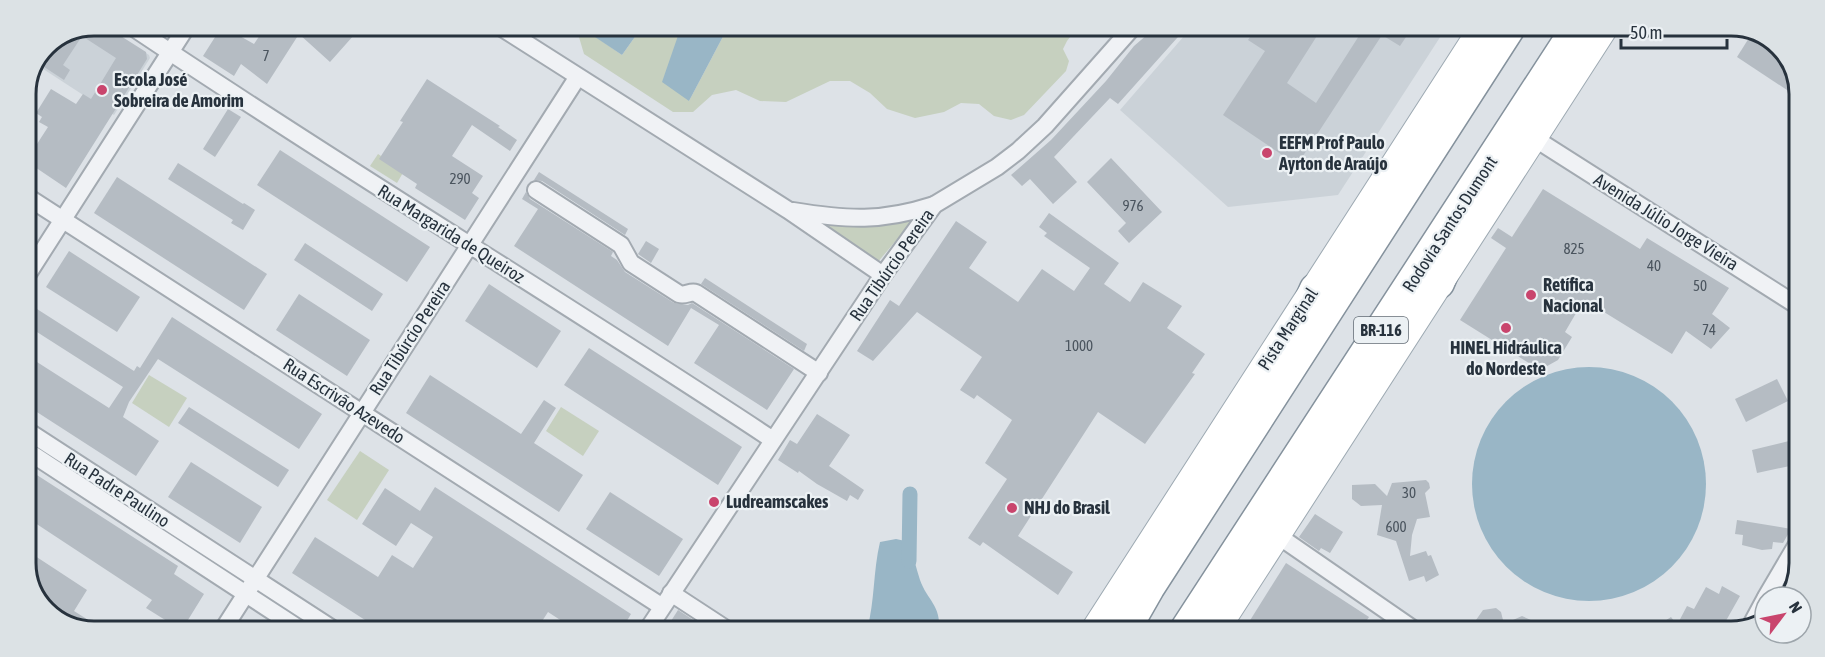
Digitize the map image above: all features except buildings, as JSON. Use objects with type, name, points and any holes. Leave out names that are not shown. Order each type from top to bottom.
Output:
[{"type":"highway","name":"BR-116","points":[[1130,621],[1149,588],[1504,36]]},
{"type":"highway","name":"Rodovia Santos Dumont","points":[[1191,621],[1572,36]]},
{"type":"highway","points":[[1439,283],[1490,163]]},
{"type":"highway","points":[[1267,404],[1315,289]]},
{"type":"main road","name":"Pista Marginal","points":[[1100,621],[1477,36]]},
{"type":"main road","name":"BR-116","points":[[1222,621],[1600,36]]},
{"type":"street","name":"Rua Margarida de Queiroz","points":[[146,36],[470,247],[628,344],[773,440]]},
{"type":"street","points":[[36,262],[180,36]]},
{"type":"street","points":[[514,36],[788,210],[883,275]]},
{"type":"street","name":"Rua Tibúrcio Pereira","points":[[653,621],[883,275],[934,205],[997,167],[1018,151],[1045,126],[1125,36]]},
{"type":"street","name":"Rua Tibúrcio Pereira","points":[[229,621],[577,78]]},
{"type":"street","name":"Avenida Júlio Jorge Vieira","points":[[1534,138],[1789,300]]},
{"type":"street","points":[[536,190],[621,244],[631,263],[679,294],[696,293],[820,371]]},
{"type":"street","name":"Rua Escrivão Azevedo","points":[[36,202],[361,413],[666,600],[709,621]]},
{"type":"street","points":[[788,210],[866,219],[908,213],[934,205]]},
{"type":"street","name":"Rua Padre Paulino","points":[[36,437],[320,621]]},
{"type":"street","name":"Rua Padre Paulino","points":[[36,457],[287,621]]},
{"type":"street","name":"Rua Padre Paulino","points":[[169,545],[179,530]]},
{"type":"street","points":[[1277,535],[1402,621]]},
{"type":"street","points":[[1774,585],[1789,558]]},
{"type":"shaded area","name":"Escola José Sobreira de Amorim","points":[[120,36],[149,55],[150,58],[114,115],[42,68],[53,53],[72,40],[83,37]]},
{"type":"shaded area","name":"EEFM Prof Paulo Ayrton de Araújo","points":[[1184,36],[1441,36],[1338,195],[1228,207],[1120,110]]},
{"type":"green space","points":[[579,36],[597,36],[622,55],[636,36],[682,36],[689,101],[723,36],[1071,36],[1063,49],[1069,61],[1066,71],[1024,115],[1011,120],[994,116],[979,104],[961,103],[944,112],[915,118],[887,109],[870,93],[850,81],[830,81],[786,102],[760,101],[736,90],[712,95],[693,112],[673,112],[584,54]]},
{"type":"green space","points":[[378,154],[404,171],[397,183],[370,166]]},
{"type":"green space","points":[[915,218],[877,263],[813,222],[876,226]]},
{"type":"green space","points":[[149,375],[187,398],[169,427],[132,403]]},
{"type":"green space","points":[[561,407],[599,431],[583,456],[546,431]]},
{"type":"green space","points":[[360,451],[389,470],[357,520],[327,500]]},
{"type":"water","points":[[596,36],[636,36],[622,55]]},
{"type":"water","points":[[678,36],[723,36],[689,101],[662,82]]},
{"type":"water","points":[[1589,367],[1634,376],[1654,387],[1679,410],[1697,439],[1706,484],[1697,529],[1686,549],[1663,574],[1634,592],[1589,601],[1544,592],[1524,581],[1499,558],[1481,529],[1472,484],[1481,439],[1492,419],[1515,394],[1544,376]]},
{"type":"water","points":[[896,539],[910,542],[920,580],[936,608],[939,621],[869,621],[880,542]]},
{"type":"waterway","points":[[909,561],[910,494]]},
{"type":"place","name":"Escola José Sobreira de Amorim","points":[[102,90]]},
{"type":"place","name":"EEFM Prof Paulo Ayrton de Araújo","points":[[1267,153]]},
{"type":"place","name":"Retífica Nacional","points":[[1531,295]]},
{"type":"place","name":"HINEL Hidráulica do Nordeste","points":[[1506,328]]},
{"type":"place","name":"Ludreamscakes","points":[[714,502]]},
{"type":"place","name":"NHJ do Brasil","points":[[1012,508]]}]
